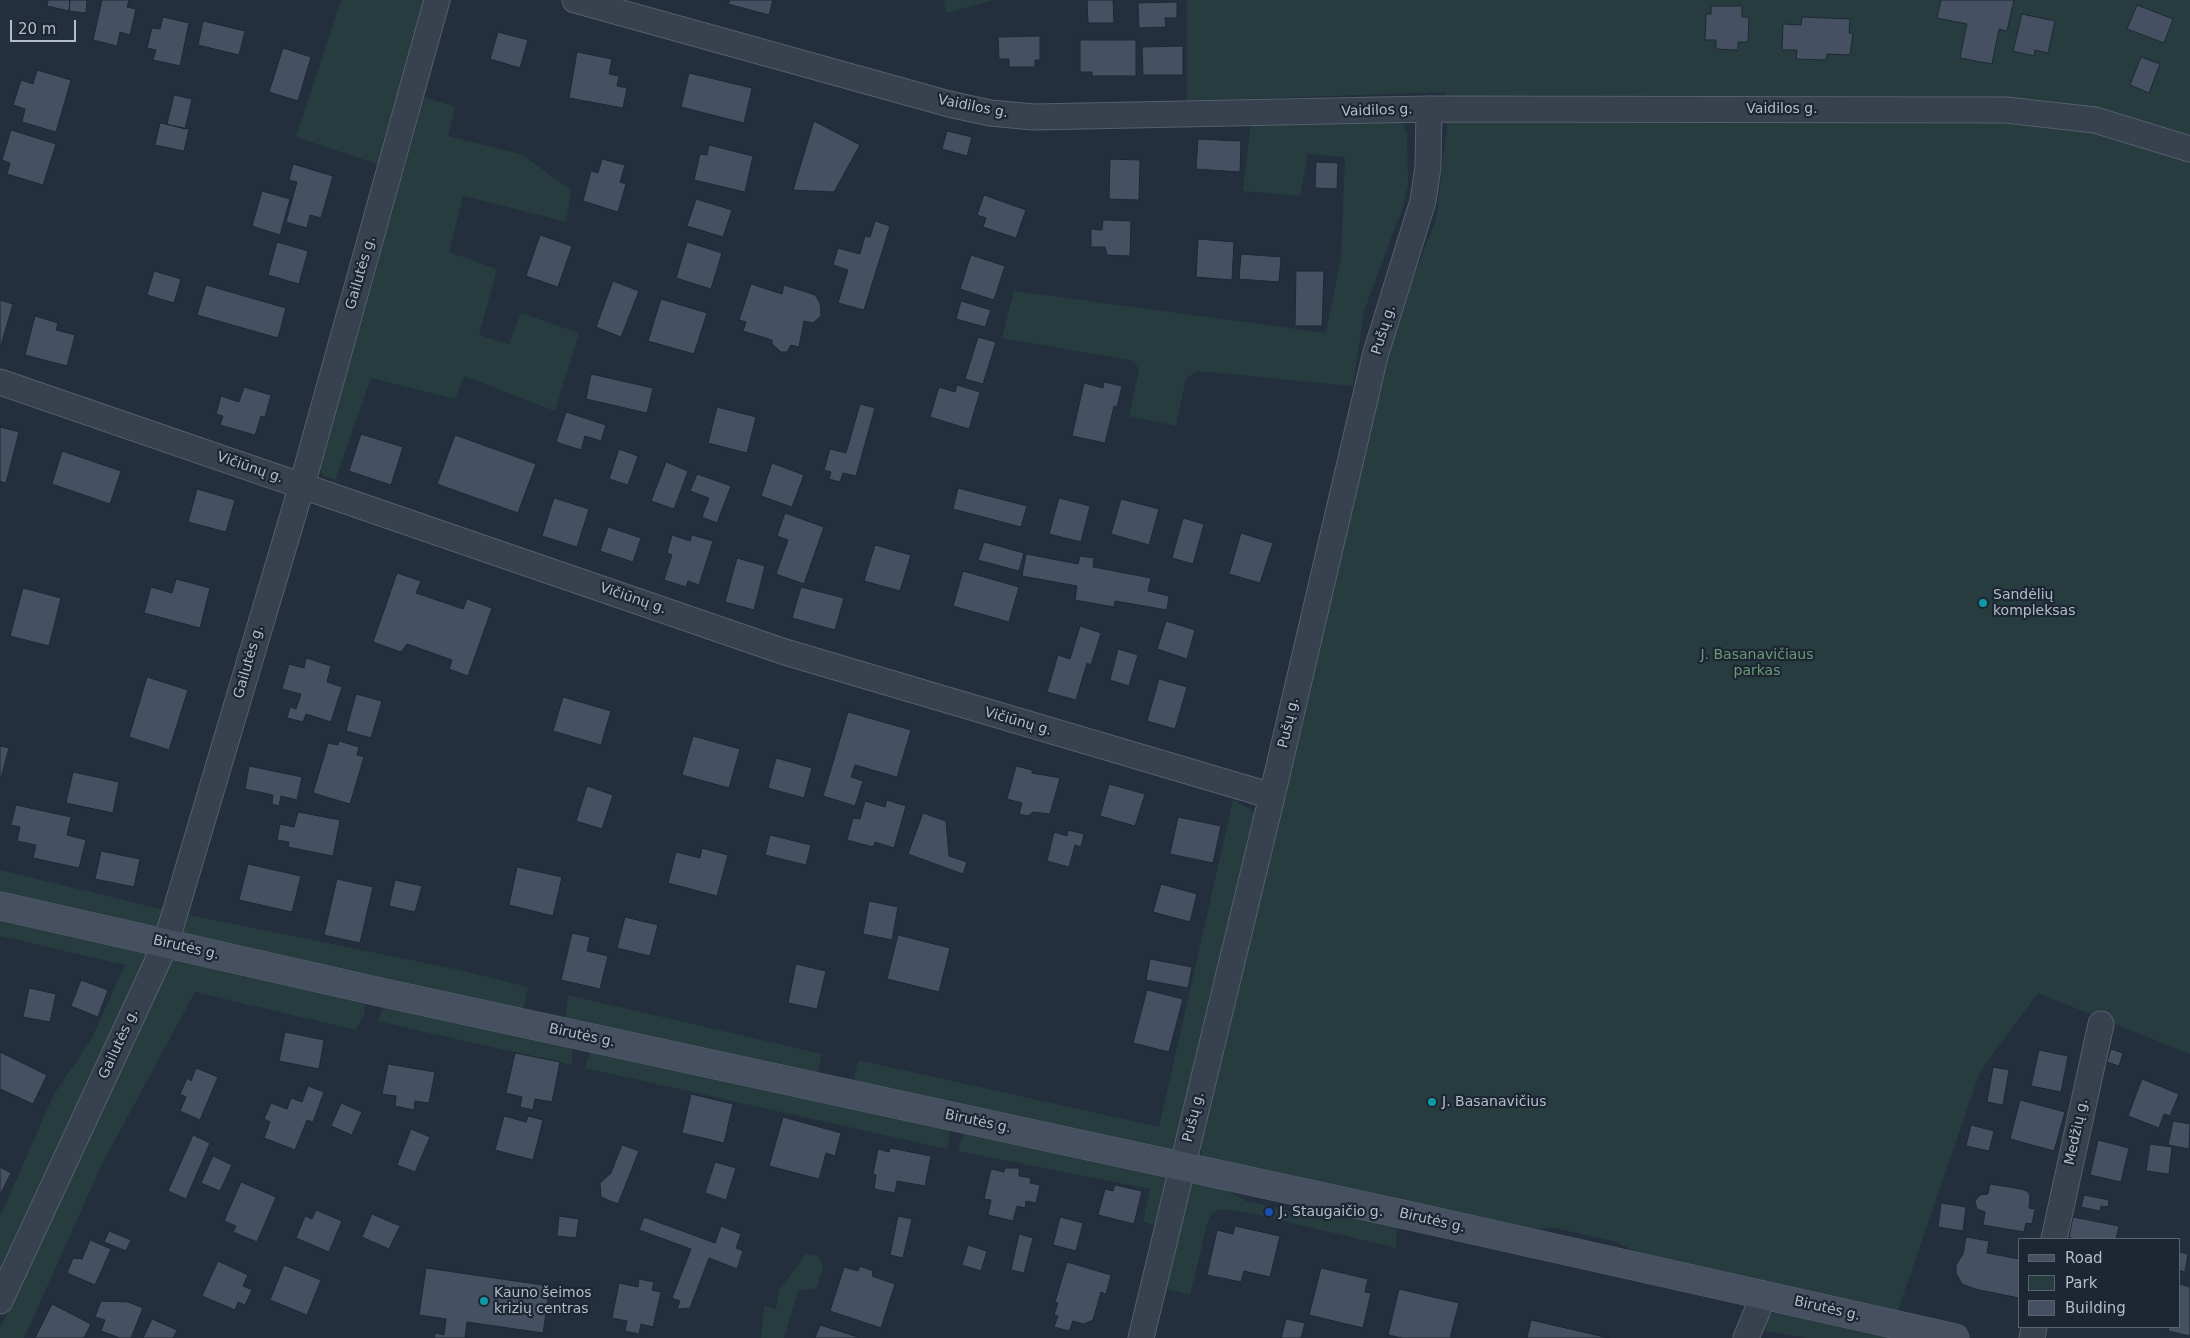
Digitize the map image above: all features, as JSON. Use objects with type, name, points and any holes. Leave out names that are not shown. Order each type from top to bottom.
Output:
[{"type":"street","name":"Gailutės g.","points":[[0,1301],[166,943],[302,485],[437,0]]},
{"type":"street","name":"Vaidilos g.","points":[[575,0],[949,104],[990,113],[1034,117],[1429,109],[2006,110],[2095,120],[2190,148]]},
{"type":"street","name":"Pušų g.","points":[[1141,1338],[1272,796],[1375,356],[1423,201],[1428,167],[1429,109]]},
{"type":"street","name":"Vičiūnų g.","points":[[0,382],[785,652],[1272,796]]},
{"type":"street","name":"Birutės g.","points":[[0,906],[389,994],[1955,1338]]},
{"type":"street","name":"Medžių g.","points":[[2054,1238],[2101,1024]]},
{"type":"street","points":[[1746,1338],[1764,1295]]},
{"type":"green space","points":[[341,0],[430,0],[383,166],[296,137]]},
{"type":"green space","points":[[944,0],[994,0],[946,13]]},
{"type":"green space","name":"J. Basanavičiaus parkas","points":[[1187,0],[2190,0],[2190,1054],[2038,993],[1980,1072],[1897,1313],[1644,1256],[1614,1241],[1554,1228],[1517,1229],[1205,1159],[1201,1153],[1200,1145],[1383,355],[1436,219],[1447,127],[1445,92],[1187,101]]},
{"type":"green space","points":[[424,97],[455,107],[448,136],[521,154],[571,190],[566,222],[463,196],[449,252],[497,269],[479,335],[509,344],[521,313],[579,333],[555,411],[464,376],[455,399],[371,378],[335,480],[322,475],[320,469]]},
{"type":"green space","points":[[1392,119],[1403,123],[1407,134],[1408,185],[1404,203],[1364,311],[1353,386],[1198,371],[1186,378],[1176,426],[1129,416],[1139,370],[1134,361],[1002,338],[1014,291],[1326,333],[1341,258],[1345,157],[1308,154],[1300,196],[1243,191],[1251,122]]},
{"type":"green space","points":[[1233,800],[1252,810],[1255,818],[1175,1149],[1170,1153],[853,1085],[858,1060],[1159,1127]]},
{"type":"green space","points":[[0,870],[169,911],[160,929],[0,893]]},
{"type":"green space","points":[[184,914],[455,969],[528,987],[523,1011],[186,937],[180,928]]},
{"type":"green space","points":[[0,917],[144,949],[147,955],[0,1277],[0,1217],[54,1094],[91,1040],[125,965],[0,936]]},
{"type":"green space","points":[[174,955],[364,997],[365,1013],[356,1030],[195,992],[103,1162],[24,1338],[0,1338],[0,1329],[169,959]]},
{"type":"green space","points":[[568,995],[822,1054],[817,1076],[565,1021]]},
{"type":"green space","points":[[386,1002],[567,1042],[573,1052],[571,1065],[377,1021]]},
{"type":"green space","points":[[597,1049],[948,1127],[950,1133],[947,1149],[585,1068],[589,1054]]},
{"type":"green space","points":[[965,1130],[1164,1176],[1167,1182],[1159,1226],[1143,1222],[1150,1189],[958,1151]]},
{"type":"green space","points":[[1200,1182],[1216,1185],[1246,1201],[1290,1211],[1327,1210],[1397,1226],[1396,1248],[1246,1212],[1220,1209],[1211,1214],[1208,1221],[1190,1295],[1164,1288],[1188,1188],[1192,1184]]},
{"type":"green space","points":[[806,1254],[819,1256],[823,1267],[817,1288],[798,1291],[784,1338],[761,1338],[764,1306],[776,1309],[779,1290]]},
{"type":"green space","points":[[1778,1313],[1887,1338],[1806,1338],[1767,1331],[1759,1325],[1769,1314]]},
{"type":"building","points":[[48,0],[70,0],[69,11],[47,6]]},
{"type":"building","points":[[70,0],[87,0],[86,13],[69,11]]},
{"type":"building","points":[[102,0],[129,0],[127,7],[136,9],[130,35],[120,32],[117,46],[93,40]]},
{"type":"building","points":[[730,0],[773,0],[769,15],[728,4]]},
{"type":"building","points":[[1087,0],[1113,0],[1114,23],[1088,23]]},
{"type":"building","points":[[1941,0],[2014,0],[2007,31],[1999,29],[1992,64],[1960,58],[1967,24],[1937,18]]},
{"type":"building","points":[[1177,2],[1177,18],[1165,18],[1166,27],[1139,28],[1138,3]]},
{"type":"building","points":[[2137,5],[2173,19],[2164,43],[2127,29]]},
{"type":"building","points":[[1711,6],[1742,6],[1742,17],[1749,17],[1748,42],[1738,42],[1738,50],[1716,49],[1716,40],[1705,40],[1706,14],[1711,14]]},
{"type":"building","points":[[2022,14],[2055,21],[2048,53],[2035,50],[2034,56],[2013,51]]},
{"type":"building","points":[[163,17],[189,23],[180,66],[153,60],[156,50],[147,48],[152,28],[160,29]]},
{"type":"building","points":[[1802,17],[1850,19],[1849,33],[1853,33],[1850,55],[1827,54],[1826,60],[1796,59],[1797,50],[1782,50],[1783,24],[1801,25]]},
{"type":"building","points":[[203,21],[245,31],[239,55],[198,45]]},
{"type":"building","points":[[498,32],[528,40],[520,68],[490,59]]},
{"type":"building","points":[[1040,36],[1040,60],[1035,60],[1035,67],[1009,67],[1009,59],[999,59],[998,37]]},
{"type":"building","points":[[1080,40],[1136,40],[1136,76],[1092,76],[1092,72],[1080,72]]},
{"type":"building","points":[[1183,46],[1183,75],[1143,75],[1142,47]]},
{"type":"building","points":[[283,48],[311,57],[298,101],[269,92]]},
{"type":"building","points":[[577,52],[612,59],[609,74],[619,76],[617,86],[627,88],[623,108],[569,98]]},
{"type":"building","points":[[2141,57],[2160,64],[2149,93],[2130,85]]},
{"type":"building","points":[[37,70],[71,80],[56,132],[22,122],[25,109],[13,105],[21,80],[33,84]]},
{"type":"building","points":[[689,73],[752,88],[744,123],[681,107]]},
{"type":"building","points":[[174,95],[192,99],[185,129],[167,124]]},
{"type":"building","points":[[814,121],[860,145],[834,192],[793,190]]},
{"type":"building","points":[[160,123],[189,129],[184,151],[155,145]]},
{"type":"building","points":[[11,130],[56,144],[43,185],[7,174],[10,163],[2,160]]},
{"type":"building","points":[[947,131],[972,137],[967,156],[942,149]]},
{"type":"building","points":[[1198,139],[1241,141],[1240,172],[1196,169]]},
{"type":"building","points":[[709,145],[753,156],[745,192],[694,180],[700,154],[707,155]]},
{"type":"building","points":[[602,159],[625,165],[620,182],[626,184],[618,212],[583,201],[591,171],[598,173]]},
{"type":"building","points":[[1110,159],[1140,160],[1139,200],[1109,199]]},
{"type":"building","points":[[1316,162],[1338,163],[1337,189],[1315,188]]},
{"type":"building","points":[[293,164],[333,176],[321,218],[310,215],[307,228],[286,222],[297,182],[289,180]]},
{"type":"building","points":[[262,191],[290,199],[280,235],[252,226]]},
{"type":"building","points":[[984,195],[1026,210],[1016,238],[983,227],[986,218],[977,215]]},
{"type":"building","points":[[696,199],[732,210],[723,237],[687,226]]},
{"type":"building","points":[[1103,220],[1131,221],[1130,256],[1107,255],[1105,247],[1091,247],[1091,229],[1102,230]]},
{"type":"building","points":[[875,221],[890,226],[864,310],[838,303],[848,270],[833,265],[838,248],[860,254],[865,236],[870,237]]},
{"type":"building","points":[[540,235],[572,246],[558,287],[526,276]]},
{"type":"building","points":[[1198,239],[1234,242],[1232,280],[1196,277]]},
{"type":"building","points":[[277,242],[308,251],[299,284],[268,275]]},
{"type":"building","points":[[687,242],[722,253],[711,289],[676,278]]},
{"type":"building","points":[[1241,254],[1281,257],[1279,282],[1239,279]]},
{"type":"building","points":[[971,255],[1005,266],[994,300],[960,289]]},
{"type":"building","points":[[154,271],[181,279],[174,303],[147,295]]},
{"type":"building","points":[[1296,271],[1324,271],[1322,326],[1295,326]]},
{"type":"building","points":[[613,281],[639,291],[621,337],[596,327]]},
{"type":"building","points":[[751,284],[782,294],[784,285],[815,295],[820,303],[821,316],[813,323],[804,321],[799,347],[791,345],[787,352],[781,352],[772,344],[772,340],[743,331],[746,322],[739,320]]},
{"type":"building","points":[[206,285],[286,308],[278,338],[197,315]]},
{"type":"building","points":[[661,299],[707,313],[694,354],[648,341]]},
{"type":"building","points":[[0,300],[13,304],[1,345],[0,345]]},
{"type":"building","points":[[961,301],[991,310],[985,327],[956,319]]},
{"type":"building","points":[[35,316],[58,323],[56,330],[75,335],[67,366],[25,355]]},
{"type":"building","points":[[978,337],[996,342],[983,384],[965,379]]},
{"type":"building","points":[[591,374],[653,388],[647,413],[586,399]]},
{"type":"building","points":[[1104,382],[1122,386],[1117,407],[1114,406],[1105,443],[1072,436],[1084,383],[1103,388]]},
{"type":"building","points":[[957,385],[980,392],[969,429],[930,417],[939,387],[955,392]]},
{"type":"building","points":[[244,387],[271,395],[265,417],[261,416],[255,435],[220,425],[223,416],[216,414],[221,396],[239,402]]},
{"type":"building","points":[[860,404],[875,408],[856,476],[843,473],[840,482],[829,479],[831,472],[824,470],[830,449],[846,453]]},
{"type":"building","points":[[717,407],[756,417],[747,453],[708,443]]},
{"type":"building","points":[[566,412],[606,425],[601,441],[585,436],[581,450],[556,442]]},
{"type":"building","points":[[0,427],[19,432],[6,483],[0,481]]},
{"type":"building","points":[[361,434],[403,447],[391,485],[349,471]]},
{"type":"building","points":[[455,435],[536,464],[518,513],[437,484]]},
{"type":"building","points":[[619,449],[638,456],[628,485],[609,479]]},
{"type":"building","points":[[62,451],[121,471],[110,504],[52,484]]},
{"type":"building","points":[[666,462],[688,471],[674,509],[651,501]]},
{"type":"building","points":[[772,463],[804,475],[792,507],[761,496]]},
{"type":"building","points":[[697,474],[731,486],[717,523],[702,517],[709,498],[690,491]]},
{"type":"building","points":[[958,488],[1027,506],[1021,527],[953,509]]},
{"type":"building","points":[[197,489],[235,500],[226,532],[188,522]]},
{"type":"building","points":[[554,498],[589,509],[577,547],[542,536]]},
{"type":"building","points":[[1059,498],[1090,506],[1081,542],[1049,534]]},
{"type":"building","points":[[1121,499],[1159,509],[1149,545],[1111,534]]},
{"type":"building","points":[[785,513],[824,527],[804,584],[776,574],[788,540],[777,536]]},
{"type":"building","points":[[1183,518],[1204,524],[1193,564],[1172,558]]},
{"type":"building","points":[[608,527],[641,538],[633,562],[600,551]]},
{"type":"building","points":[[1241,533],[1273,543],[1260,583],[1229,574]]},
{"type":"building","points":[[672,535],[690,541],[692,535],[713,541],[699,585],[688,581],[686,587],[664,580],[672,555],[667,553]]},
{"type":"building","points":[[984,542],[1024,553],[1019,571],[978,560]]},
{"type":"building","points":[[875,545],[911,555],[900,591],[864,581]]},
{"type":"building","points":[[1026,554],[1078,564],[1080,556],[1094,558],[1093,567],[1151,578],[1148,591],[1169,596],[1167,610],[1115,601],[1114,607],[1075,600],[1077,586],[1022,576]]},
{"type":"building","points":[[737,558],[765,566],[754,610],[725,602]]},
{"type":"building","points":[[963,571],[1019,587],[1009,622],[953,606]]},
{"type":"building","points":[[397,573],[421,581],[416,593],[463,609],[467,599],[492,608],[468,676],[449,669],[452,660],[407,644],[401,652],[373,642]]},
{"type":"building","points":[[176,579],[210,588],[200,628],[144,613],[151,587],[172,593]]},
{"type":"building","points":[[801,587],[844,598],[835,630],[792,618]]},
{"type":"building","points":[[23,588],[61,598],[49,646],[10,636]]},
{"type":"building","points":[[1166,621],[1195,630],[1187,659],[1157,649]]},
{"type":"building","points":[[1080,626],[1101,633],[1091,665],[1087,663],[1076,700],[1047,692],[1058,655],[1070,659]]},
{"type":"building","points":[[1118,649],[1138,655],[1129,686],[1110,680]]},
{"type":"building","points":[[306,658],[331,666],[327,682],[342,687],[331,722],[306,714],[303,722],[287,718],[290,707],[296,709],[301,694],[282,689],[289,664],[304,668]]},
{"type":"building","points":[[147,677],[188,690],[169,750],[129,737]]},
{"type":"building","points":[[1159,679],[1187,687],[1175,729],[1147,721]]},
{"type":"building","points":[[356,694],[382,701],[371,738],[346,731]]},
{"type":"building","points":[[563,697],[611,711],[601,745],[553,731]]},
{"type":"building","points":[[848,712],[911,730],[897,777],[855,765],[851,777],[863,781],[855,806],[823,796]]},
{"type":"building","points":[[693,736],[740,749],[729,788],[682,775]]},
{"type":"building","points":[[339,741],[359,747],[357,755],[364,757],[350,804],[313,793],[328,743],[338,745]]},
{"type":"building","points":[[0,746],[9,748],[0,782]]},
{"type":"building","points":[[776,758],[812,768],[804,798],[768,788]]},
{"type":"building","points":[[249,766],[302,777],[297,800],[281,796],[279,806],[272,804],[273,795],[245,789]]},
{"type":"building","points":[[1016,766],[1032,770],[1032,773],[1060,778],[1050,814],[1033,812],[1028,816],[1019,814],[1022,803],[1007,799]]},
{"type":"building","points":[[73,772],[119,782],[113,813],[66,803]]},
{"type":"building","points":[[1109,784],[1145,794],[1135,826],[1100,816]]},
{"type":"building","points":[[587,786],[613,795],[602,829],[576,821]]},
{"type":"building","points":[[887,800],[906,806],[894,848],[875,842],[873,847],[847,840],[853,818],[860,819],[865,801],[885,807]]},
{"type":"building","points":[[16,805],[71,817],[67,835],[86,840],[79,868],[33,858],[36,845],[17,841],[20,827],[11,825]]},
{"type":"building","points":[[298,812],[340,820],[333,856],[288,847],[289,842],[277,840],[280,824],[294,827]]},
{"type":"building","points":[[923,813],[946,821],[949,856],[967,862],[963,874],[908,854]]},
{"type":"building","points":[[1178,817],[1221,826],[1213,863],[1170,854]]},
{"type":"building","points":[[1068,830],[1084,834],[1081,847],[1075,845],[1069,867],[1047,861],[1054,832],[1067,836]]},
{"type":"building","points":[[770,835],[811,845],[806,865],[765,855]]},
{"type":"building","points":[[702,848],[728,855],[717,896],[668,883],[676,852],[700,858]]},
{"type":"building","points":[[101,851],[140,859],[134,887],[95,879]]},
{"type":"building","points":[[248,864],[301,876],[292,912],[239,900]]},
{"type":"building","points":[[517,867],[562,877],[553,916],[509,905]]},
{"type":"building","points":[[337,879],[373,887],[360,943],[324,935]]},
{"type":"building","points":[[395,880],[422,886],[415,912],[389,906]]},
{"type":"building","points":[[1161,884],[1197,894],[1190,922],[1153,912]]},
{"type":"building","points":[[869,901],[898,907],[892,940],[863,934]]},
{"type":"building","points":[[625,917],[658,925],[650,956],[617,948]]},
{"type":"building","points":[[572,933],[590,937],[587,951],[608,956],[600,989],[561,980]]},
{"type":"building","points":[[898,935],[950,948],[939,992],[887,979]]},
{"type":"building","points":[[1150,959],[1192,967],[1188,988],[1146,980]]},
{"type":"building","points":[[796,964],[826,971],[817,1009],[788,1003]]},
{"type":"building","points":[[81,980],[108,990],[98,1017],[71,1006]]},
{"type":"building","points":[[29,988],[56,994],[50,1022],[23,1017]]},
{"type":"building","points":[[1147,990],[1183,999],[1169,1052],[1133,1043]]},
{"type":"building","points":[[285,1032],[324,1040],[319,1069],[279,1061]]},
{"type":"building","points":[[2111,1049],[2123,1053],[2119,1066],[2107,1062]]},
{"type":"building","points":[[2039,1050],[2068,1056],[2061,1092],[2031,1086]]},
{"type":"building","points":[[0,1052],[47,1075],[33,1104],[0,1089]]},
{"type":"building","points":[[515,1053],[560,1062],[552,1102],[535,1099],[533,1110],[520,1107],[522,1097],[506,1093]]},
{"type":"building","points":[[388,1064],[435,1072],[429,1103],[415,1101],[414,1110],[395,1106],[396,1096],[382,1094]]},
{"type":"building","points":[[1993,1067],[2009,1070],[2003,1105],[1987,1102]]},
{"type":"building","points":[[196,1068],[218,1077],[200,1120],[180,1111],[186,1097],[180,1094],[187,1078],[191,1081]]},
{"type":"building","points":[[2142,1079],[2179,1094],[2170,1116],[2164,1114],[2159,1128],[2128,1116]]},
{"type":"building","points":[[308,1086],[324,1092],[313,1122],[307,1120],[295,1150],[264,1138],[270,1122],[264,1119],[271,1103],[287,1109],[291,1098],[302,1102]]},
{"type":"building","points":[[691,1094],[733,1104],[724,1143],[682,1133]]},
{"type":"building","points":[[2020,1100],[2065,1112],[2054,1151],[2010,1139]]},
{"type":"building","points":[[341,1103],[362,1112],[352,1135],[331,1126]]},
{"type":"building","points":[[504,1116],[526,1122],[528,1116],[543,1120],[533,1160],[495,1150]]},
{"type":"building","points":[[783,1117],[841,1133],[835,1156],[826,1153],[819,1179],[769,1166]]},
{"type":"building","points":[[2173,1121],[2190,1124],[2189,1149],[2168,1145]]},
{"type":"building","points":[[1971,1125],[1994,1131],[1989,1151],[1966,1146]]},
{"type":"building","points":[[411,1129],[430,1137],[415,1172],[397,1165]]},
{"type":"building","points":[[193,1135],[210,1143],[186,1199],[168,1191]]},
{"type":"building","points":[[2098,1140],[2129,1148],[2121,1182],[2090,1175]]},
{"type":"building","points":[[2150,1144],[2172,1147],[2169,1174],[2146,1171]]},
{"type":"building","points":[[622,1145],[639,1151],[618,1204],[601,1197],[600,1183],[611,1173]]},
{"type":"building","points":[[890,1148],[931,1156],[925,1186],[897,1181],[895,1193],[874,1189],[876,1175],[873,1174],[878,1149],[889,1152]]},
{"type":"building","points":[[213,1156],[232,1165],[220,1191],[201,1183]]},
{"type":"building","points":[[715,1162],[736,1168],[726,1200],[705,1193]]},
{"type":"building","points":[[0,1167],[11,1173],[0,1195]]},
{"type":"building","points":[[1005,1168],[1019,1168],[1019,1176],[1031,1178],[1030,1183],[1040,1185],[1036,1203],[1026,1201],[1025,1208],[1017,1206],[1013,1221],[988,1215],[991,1200],[984,1199],[991,1169],[1004,1172]]},
{"type":"building","points":[[241,1182],[276,1197],[257,1242],[233,1232],[236,1226],[224,1221]]},
{"type":"building","points":[[1990,1184],[2021,1189],[2027,1191],[2030,1195],[2029,1208],[2035,1209],[2032,1224],[2026,1223],[2024,1232],[1983,1225],[1985,1212],[1977,1209],[1975,1201],[1980,1195],[1988,1194]]},
{"type":"building","points":[[1115,1185],[1142,1191],[1134,1224],[1098,1215],[1105,1189],[1113,1191]]},
{"type":"building","points":[[2084,1195],[2109,1200],[2108,1207],[2101,1206],[2100,1211],[2081,1207]]},
{"type":"building","points":[[1941,1203],[1966,1207],[1963,1231],[1938,1227]]},
{"type":"building","points":[[316,1210],[342,1221],[329,1252],[296,1238],[305,1216],[312,1219]]},
{"type":"building","points":[[372,1214],[400,1226],[389,1249],[362,1237]]},
{"type":"building","points":[[559,1216],[579,1219],[576,1238],[557,1236]]},
{"type":"building","points":[[898,1216],[912,1219],[903,1258],[890,1255]]},
{"type":"building","points":[[644,1217],[715,1243],[721,1226],[741,1234],[736,1248],[743,1251],[737,1269],[709,1258],[690,1308],[677,1309],[680,1301],[672,1298],[691,1249],[639,1230]]},
{"type":"building","points":[[1060,1217],[1083,1223],[1076,1251],[1053,1245]]},
{"type":"building","points":[[2073,1217],[2119,1226],[2116,1238],[2069,1237]]},
{"type":"building","points":[[1235,1226],[1280,1236],[1270,1277],[1244,1271],[1241,1282],[1207,1275],[1217,1230],[1233,1234]]},
{"type":"building","points":[[109,1231],[131,1240],[126,1251],[104,1242]]},
{"type":"building","points":[[1019,1234],[1033,1238],[1024,1273],[1011,1270]]},
{"type":"building","points":[[1966,1237],[1989,1241],[1987,1253],[2018,1259],[2018,1298],[1975,1289],[1962,1284],[1956,1273],[1956,1265],[1963,1254]]},
{"type":"building","points":[[90,1240],[111,1249],[95,1285],[67,1273],[73,1258],[82,1259]]},
{"type":"building","points":[[968,1245],[987,1251],[981,1271],[962,1265]]},
{"type":"building","points":[[2180,1252],[2188,1254],[2185,1272],[2180,1270]]},
{"type":"building","points":[[218,1261],[248,1275],[243,1286],[252,1290],[245,1305],[238,1302],[235,1310],[202,1296]]},
{"type":"building","points":[[1067,1262],[1111,1275],[1106,1294],[1101,1292],[1093,1320],[1084,1324],[1073,1321],[1069,1331],[1054,1327],[1058,1316],[1054,1315],[1058,1303],[1055,1302]]},
{"type":"building","points":[[284,1265],[321,1280],[307,1315],[270,1300]]},
{"type":"building","points":[[860,1266],[873,1271],[872,1276],[895,1284],[881,1328],[830,1311],[844,1267],[858,1271]]},
{"type":"building","name":"Kauno šeimos krizių centras","points":[[426,1268],[550,1286],[543,1333],[467,1322],[465,1337],[468,1338],[434,1338],[435,1333],[444,1335],[446,1319],[419,1315]]},
{"type":"building","points":[[1321,1268],[1368,1279],[1365,1292],[1371,1293],[1363,1328],[1309,1315]]},
{"type":"building","points":[[639,1279],[654,1282],[652,1290],[661,1292],[653,1327],[641,1324],[639,1334],[625,1331],[627,1321],[612,1318],[619,1283],[638,1287]]},
{"type":"building","points":[[2180,1284],[2190,1287],[2190,1336],[2168,1331],[2169,1328],[2180,1328]]},
{"type":"building","points":[[1399,1289],[1459,1303],[1450,1338],[1402,1338],[1388,1335]]},
{"type":"building","points":[[101,1301],[128,1302],[143,1308],[131,1338],[120,1338],[101,1331],[105,1320],[95,1317]]},
{"type":"building","points":[[52,1304],[91,1324],[84,1338],[35,1338]]},
{"type":"building","points":[[152,1319],[177,1330],[173,1338],[143,1338]]},
{"type":"building","points":[[1286,1319],[1305,1323],[1301,1338],[1281,1338]]},
{"type":"building","points":[[1531,1320],[1609,1338],[1527,1338]]},
{"type":"building","points":[[820,1325],[861,1338],[815,1338]]},
{"type":"place","name":"Sandėlių kompleksas","points":[[1983,603]]},
{"type":"place","name":"J. Basanavičius","points":[[1432,1102]]},
{"type":"place","name":"J. Staugaičio g.","points":[[1269,1212]]},
{"type":"place","name":"Kauno šeimos krizių centras","points":[[484,1301]]}]
